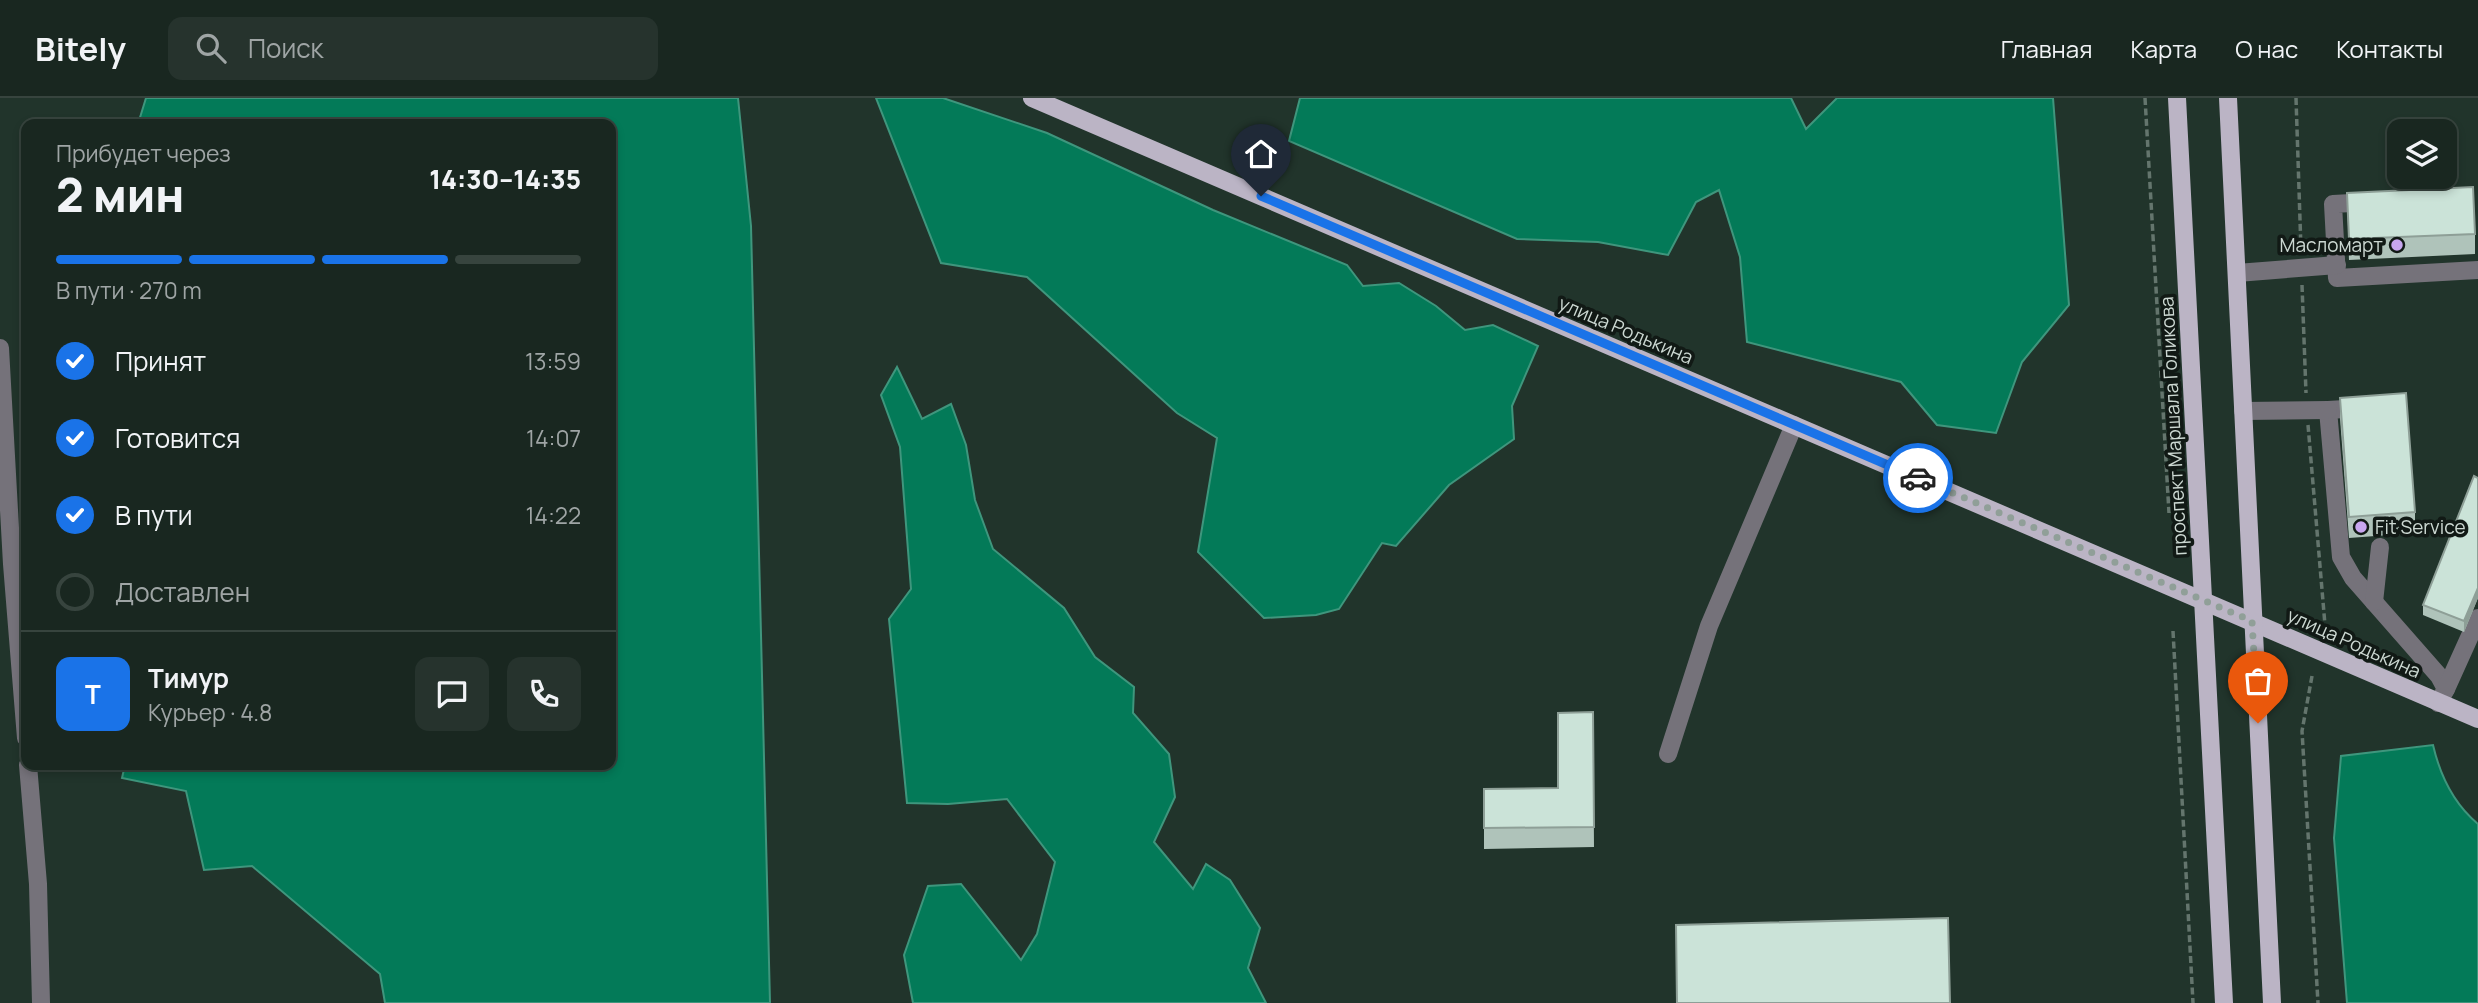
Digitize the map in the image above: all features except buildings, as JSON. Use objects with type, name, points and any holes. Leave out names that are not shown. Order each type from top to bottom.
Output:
[{"type":"main road","name":"улица Родькина","points":[[1032,98],[2203,601],[2442,696],[2478,719]]},
{"type":"main road","name":"проспект Маршала Голикова","points":[[2177,98],[2224,1003]]},
{"type":"main road","points":[[2228,98],[2272,1003]]},
{"type":"street","points":[[2386,201],[2333,204],[2337,278],[2478,270]]},
{"type":"street","points":[[2237,273],[2337,265]]},
{"type":"street","points":[[0,348],[6,566],[21,695]]},
{"type":"street","points":[[2243,411],[2307,412],[2379,406]]},
{"type":"street","points":[[2328,410],[2341,557],[2346,569],[2439,676],[2442,696]]},
{"type":"street","points":[[1668,754],[1709,626],[1794,425]]},
{"type":"street","points":[[2374,602],[2379,547]]},
{"type":"street","points":[[2442,696],[2478,618]]},
{"type":"street","points":[[29,770],[38,884],[41,1003]]},
{"type":"path","points":[[2145,98],[2169,513]]},
{"type":"path","points":[[2296,98],[2307,412],[2325,625]]},
{"type":"path","points":[[2173,631],[2193,1003]]},
{"type":"path","points":[[2312,677],[2302,731],[2318,1003]]},
{"type":"shaded area","points":[[146,98],[738,98],[751,226],[770,1003],[385,1003],[380,974],[252,866],[204,870],[186,791],[122,778],[124,770],[616,770],[616,119],[140,119]]},
{"type":"shaded area","points":[[876,98],[943,98],[1047,133],[1213,210],[1347,265],[1363,286],[1399,283],[1436,306],[1465,330],[1493,325],[1538,346],[1512,406],[1514,439],[1449,485],[1396,546],[1382,543],[1339,609],[1316,615],[1264,618],[1198,552],[1217,438],[1177,413],[1027,277],[941,263]]},
{"type":"shaded area","points":[[1300,98],[1791,98],[1806,129],[1837,98],[2053,98],[2069,305],[2022,362],[1996,433],[1937,425],[1901,382],[1747,342],[1740,257],[1719,190],[1696,202],[1668,255],[1598,242],[1517,239],[1289,141]]},
{"type":"shaded area","points":[[897,367],[922,419],[951,404],[966,445],[975,500],[993,549],[1064,608],[1095,657],[1134,687],[1133,713],[1169,754],[1175,797],[1154,842],[1193,889],[1206,864],[1230,880],[1260,928],[1248,968],[1266,1003],[913,1003],[904,955],[928,886],[961,884],[1021,960],[1037,934],[1055,862],[1007,799],[948,804],[907,803],[889,619],[911,589],[900,447],[881,395]]},
{"type":"shaded area","points":[[2433,745],[2449,788],[2478,824],[2478,1003],[2347,1003],[2334,838],[2341,756]]},
{"type":"way so far","points":[[1918,478],[2252,621],[2258,723]]},
{"type":"place","name":"Масломарт","points":[[2397,245]]},
{"type":"place","name":"Fit Service","points":[[2361,527]]},
{"type":"route","points":[[1261,196],[1918,478]]}]
